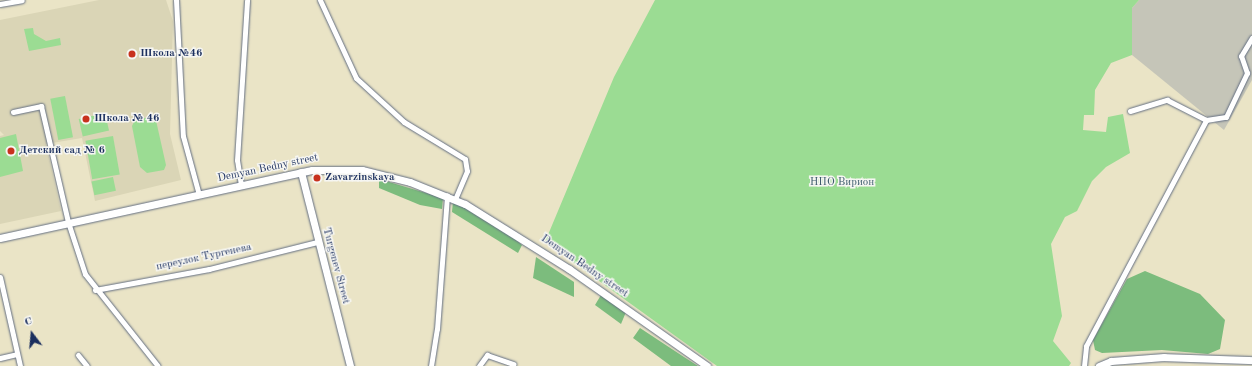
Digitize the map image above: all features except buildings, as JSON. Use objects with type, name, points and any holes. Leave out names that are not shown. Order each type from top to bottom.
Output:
[{"type":"street","points":[[0,4],[22,0]]},
{"type":"street","points":[[176,0],[183,136],[199,195]]},
{"type":"street","points":[[241,185],[237,160],[247,0]]},
{"type":"street","points":[[320,0],[356,78],[404,122],[465,159],[467,171],[455,199]]},
{"type":"street","points":[[1130,111],[1167,100],[1206,120],[1226,117],[1247,73],[1242,56],[1252,38]]},
{"type":"street","points":[[13,112],[41,106],[68,222],[81,264],[95,290],[158,366]]},
{"type":"street","points":[[1084,366],[1086,346],[1206,120]]},
{"type":"street","name":"Demyan Bedny street","points":[[0,238],[301,172],[337,167],[362,170],[447,195],[455,199],[562,265],[707,366]]},
{"type":"street","name":"Turgenev Street","points":[[301,172],[317,242],[350,366]]},
{"type":"street","points":[[431,366],[437,329],[447,195]]},
{"type":"street","name":"переулок Тургенева","points":[[95,290],[209,269],[317,242]]},
{"type":"street","points":[[0,277],[20,366]]},
{"type":"street","points":[[0,358],[17,354]]},
{"type":"street","points":[[78,355],[87,366]]},
{"type":"street","points":[[479,366],[487,355],[513,364]]},
{"type":"street","points":[[1099,366],[1111,361],[1164,357],[1252,360]]},
{"type":"shaded area","name":"Школа № 46","points":[[99,0],[166,0],[173,21],[170,134],[181,180],[95,201],[82,138],[46,144],[61,211],[0,224],[0,136],[4,135],[0,131],[0,20]]},
{"type":"shaded area","points":[[1139,0],[1252,0],[1252,80],[1224,130],[1132,55],[1132,8]]},
{"type":"green space","name":"НПО Вирион","points":[[655,0],[1139,0],[1132,8],[1132,55],[1111,63],[1095,90],[1094,115],[1084,115],[1083,130],[1106,132],[1108,117],[1123,114],[1130,153],[1106,167],[1092,181],[1077,211],[1065,217],[1051,244],[1062,316],[1053,341],[1071,363],[1069,366],[717,366],[545,242],[614,77]]},
{"type":"green space","points":[[33,28],[34,34],[46,41],[60,38],[61,45],[29,51],[24,29]]},
{"type":"green space","points":[[65,96],[73,137],[58,140],[50,99]]},
{"type":"green space","points":[[105,113],[109,131],[83,137],[79,119]]},
{"type":"green space","points":[[155,116],[166,165],[164,170],[147,173],[140,167],[132,126],[135,120]]},
{"type":"green space","name":"Детский сад № 6","points":[[16,134],[23,171],[0,177],[0,138]]},
{"type":"green space","points":[[113,136],[120,174],[92,179],[85,141]]},
{"type":"green space","points":[[113,177],[116,191],[94,195],[91,182]]},
{"type":"green space","points":[[379,179],[443,198],[442,209],[420,205],[379,188]]},
{"type":"green space","points":[[453,201],[507,232],[522,245],[518,253],[452,212]]},
{"type":"green space","points":[[536,257],[574,282],[574,297],[533,278]]},
{"type":"green space","points":[[1145,271],[1200,294],[1225,320],[1220,349],[1208,354],[1162,350],[1102,353],[1095,350],[1093,340],[1127,279]]},
{"type":"green space","points":[[601,295],[626,312],[621,324],[595,305]]},
{"type":"green space","points":[[640,328],[698,366],[671,366],[633,338]]},
{"type":"place","name":"Школа №46","points":[[132,54]]},
{"type":"place","name":"Школа № 46","points":[[86,119]]},
{"type":"place","name":"Детский сад № 6","points":[[11,151]]},
{"type":"place","name":"Zavarzinskaya","points":[[317,178]]}]
